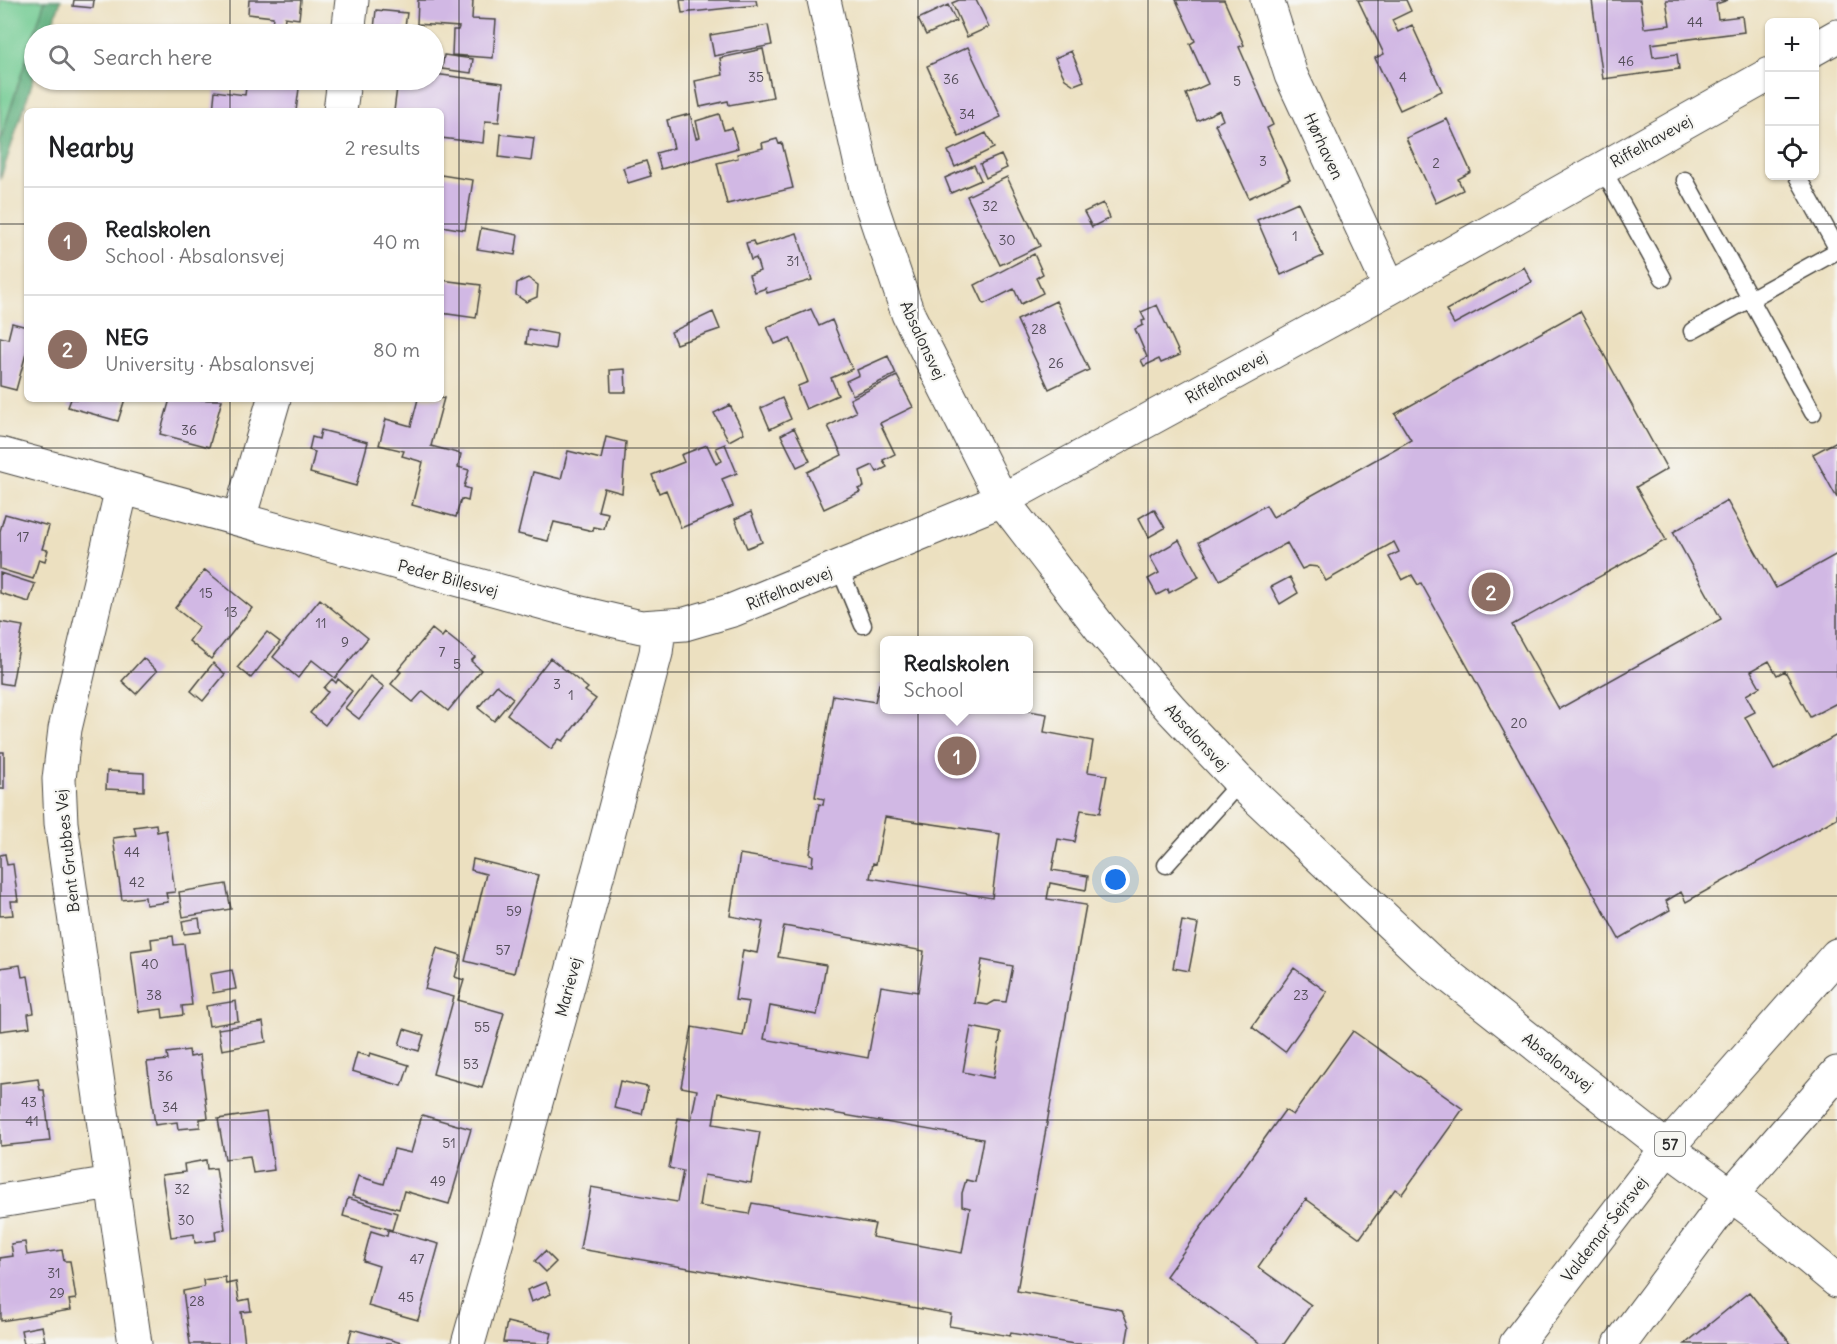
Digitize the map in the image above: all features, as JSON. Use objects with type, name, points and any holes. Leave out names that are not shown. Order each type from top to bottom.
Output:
[{"type":"street","points":[[349,24],[352,0]]},
{"type":"street","name":"Absalonsvej","points":[[824,0],[867,192],[908,314],[1002,500],[1102,630],[1171,709],[1240,782],[1430,961],[1667,1148],[1731,1195],[1837,1281]]},
{"type":"street","name":"Hørhaven","points":[[1267,0],[1291,75],[1390,288]]},
{"type":"street","points":[[1819,47],[1837,36]]},
{"type":"street","name":"Riffelhavevej","points":[[659,628],[685,624],[733,610],[1002,500],[1390,288],[1765,77]]},
{"type":"street","points":[[340,108],[343,90]]},
{"type":"street","points":[[239,519],[273,402]]},
{"type":"street","name":"Peder Billesvej","points":[[0,454],[577,612],[641,627],[659,628]]},
{"type":"street","name":"Bent Grubbes Vej","points":[[122,488],[65,729],[59,779],[61,823],[135,1344]]},
{"type":"street","name":"Marievej","points":[[468,1344],[562,1007],[656,653],[659,628]]},
{"type":"street","name":"Valdemar Sejrsvej","points":[[1516,1344],[1667,1148],[1837,955]]},
{"type":"street","points":[[1620,1344],[1731,1195],[1837,1073]]},
{"type":"street","points":[[0,1201],[111,1183]]},
{"type":"lane","points":[[1602,168],[1663,278]]},
{"type":"lane","points":[[1685,180],[1813,414]]},
{"type":"lane","points":[[1692,332],[1750,299],[1835,240],[1799,180]]},
{"type":"lane","points":[[839,567],[863,626]]},
{"type":"lane","points":[[1166,865],[1240,782]]},
{"type":"green space","points":[[0,0],[45,0],[37,24],[24,24],[24,66],[0,142]]},
{"type":"green space","points":[[45,0],[61,0],[53,24],[37,24]]},
{"type":"green space","points":[[24,66],[24,90],[30,90],[0,180],[0,142]]},
{"type":"building","points":[[74,0],[94,0],[93,8],[73,6]]},
{"type":"building","points":[[249,0],[301,0],[299,19],[285,17],[284,24],[272,24],[273,17],[248,14]]},
{"type":"building","points":[[418,0],[473,0],[472,19],[496,20],[493,58],[452,55],[453,30],[458,30],[459,27],[444,26],[444,24],[417,24]]},
{"type":"building","points":[[680,0],[756,0],[757,5],[682,13]]},
{"type":"building","points":[[959,0],[976,0],[989,27],[967,37],[952,3]]},
{"type":"building","points":[[1176,0],[1224,0],[1244,45],[1239,47],[1273,125],[1267,128],[1290,179],[1249,198],[1215,124],[1223,120],[1219,110],[1197,121],[1186,94],[1208,84],[1190,44],[1195,41]]},
{"type":"building","points":[[1358,0],[1406,0],[1411,11],[1392,20],[1398,32],[1412,25],[1442,91],[1400,110],[1375,58],[1384,54]]},
{"type":"building","points":[[1592,0],[1640,0],[1644,28],[1670,25],[1666,0],[1728,0],[1716,4],[1718,19],[1742,16],[1744,32],[1651,44],[1653,57],[1677,54],[1679,69],[1603,79]]},
{"type":"building","points":[[948,5],[956,21],[926,35],[918,19]]},
{"type":"building","points":[[376,10],[407,13],[405,24],[375,24]]},
{"type":"building","points":[[768,25],[772,45],[714,56],[710,35]]},
{"type":"building","points":[[968,47],[1001,117],[959,137],[927,66]]},
{"type":"building","points":[[763,49],[773,97],[729,105],[728,101],[700,107],[695,81],[723,75],[720,58]]},
{"type":"building","points":[[1071,51],[1084,81],[1074,85],[1065,79],[1055,58]]},
{"type":"building","points":[[444,55],[473,59],[471,73],[444,69]]},
{"type":"building","points":[[444,75],[503,83],[499,122],[485,121],[483,143],[444,138],[444,108],[394,108],[397,90],[444,90]]},
{"type":"building","points":[[246,90],[299,90],[296,108],[213,108],[215,91],[245,95]]},
{"type":"building","points":[[690,114],[696,138],[700,137],[696,121],[719,114],[724,130],[732,128],[738,148],[661,169],[656,153],[674,148],[667,120]]},
{"type":"building","points":[[1447,119],[1471,172],[1458,179],[1463,190],[1436,203],[1406,138]]},
{"type":"building","points":[[986,133],[994,148],[955,167],[948,151]]},
{"type":"building","points":[[501,134],[534,138],[531,161],[499,157]]},
{"type":"building","points":[[777,139],[779,144],[782,143],[793,188],[727,204],[717,163],[738,158],[737,154],[763,148],[762,143]]},
{"type":"building","points":[[1001,155],[1007,168],[986,178],[980,164]]},
{"type":"building","points":[[646,161],[651,176],[628,183],[623,168]]},
{"type":"building","points":[[974,165],[981,180],[951,193],[945,178]]},
{"type":"building","points":[[444,175],[473,180],[465,230],[444,226]]},
{"type":"building","points":[[1007,177],[1040,246],[1000,265],[967,196]]},
{"type":"building","points":[[1298,202],[1323,256],[1281,275],[1257,220]]},
{"type":"building","points":[[1103,203],[1110,218],[1092,227],[1084,212]]},
{"type":"building","points":[[481,228],[518,235],[515,255],[477,249]]},
{"type":"building","points":[[797,233],[812,280],[767,293],[766,288],[755,292],[749,275],[760,271],[756,258],[751,260],[746,243],[753,241],[755,246]]},
{"type":"building","points":[[1034,254],[1043,274],[1036,278],[1043,293],[1021,304],[1014,289],[984,304],[975,285]]},
{"type":"building","points":[[1524,267],[1532,282],[1454,324],[1446,310]]},
{"type":"building","points":[[528,278],[538,285],[537,297],[526,302],[516,295],[517,283]]},
{"type":"building","points":[[444,280],[481,285],[476,318],[444,313]]},
{"type":"building","points":[[1056,301],[1089,370],[1049,389],[1017,320]]},
{"type":"building","points":[[1157,305],[1180,355],[1161,363],[1159,359],[1144,366],[1141,360],[1147,357],[1135,329],[1143,325],[1142,321],[1145,320],[1141,312]]},
{"type":"building","points":[[811,309],[819,326],[832,320],[852,369],[831,378],[838,395],[806,409],[798,386],[808,382],[790,338],[775,344],[767,327]]},
{"type":"building","points":[[1580,311],[1667,469],[1636,487],[1666,540],[1512,625],[1559,709],[1721,619],[1673,532],[1727,501],[1776,588],[1837,554],[1837,703],[1810,717],[1785,671],[1777,675],[1769,661],[1751,671],[1760,687],[1746,695],[1755,712],[1745,717],[1774,770],[1837,735],[1837,818],[1686,902],[1681,892],[1666,901],[1670,910],[1619,939],[1421,583],[1418,585],[1412,575],[1402,580],[1389,557],[1399,552],[1394,542],[1326,581],[1318,567],[1309,566],[1302,569],[1287,543],[1220,580],[1199,542],[1266,505],[1273,517],[1411,440],[1395,414]]},
{"type":"building","points":[[713,312],[720,329],[676,344],[671,332]]},
{"type":"building","points":[[12,323],[24,326],[24,361],[16,390],[0,386],[0,337],[8,339]]},
{"type":"building","points":[[528,329],[557,334],[555,349],[526,344]]},
{"type":"building","points":[[888,356],[896,374],[853,395],[846,381],[859,375],[857,370]]},
{"type":"building","points":[[625,369],[626,392],[611,392],[610,370]]},
{"type":"building","points":[[897,376],[913,407],[880,423],[895,454],[883,460],[887,467],[877,472],[873,465],[860,471],[864,487],[858,489],[860,492],[824,509],[807,472],[842,455],[828,426],[856,412],[850,399]]},
{"type":"building","points":[[782,398],[791,419],[770,429],[761,408]]},
{"type":"building","points":[[70,402],[124,402],[118,421],[68,407]]},
{"type":"building","points":[[169,402],[221,402],[209,447],[160,434]]},
{"type":"building","points":[[417,402],[443,402],[431,446],[461,454],[458,467],[469,470],[464,487],[470,489],[468,501],[461,499],[456,517],[412,505],[423,462],[402,456],[404,451],[379,445],[386,419],[411,426]]},
{"type":"building","points":[[730,405],[744,433],[729,441],[714,413]]},
{"type":"building","points":[[794,428],[810,461],[797,467],[781,435]]},
{"type":"building","points":[[321,430],[368,442],[356,486],[310,473],[315,452],[309,450],[312,437],[319,439]]},
{"type":"building","points":[[606,437],[626,442],[622,493],[604,488],[598,511],[608,513],[604,529],[594,527],[593,531],[554,522],[548,541],[518,534],[533,472],[561,479],[568,451],[601,459]]},
{"type":"building","points":[[1837,441],[1837,498],[1813,454]]},
{"type":"building","points":[[725,444],[737,473],[722,479],[733,506],[681,528],[666,490],[659,493],[652,475],[684,462],[681,455],[707,445],[716,464],[722,461],[716,448]]},
{"type":"building","points":[[1154,509],[1165,528],[1149,537],[1139,518]]},
{"type":"building","points":[[751,512],[762,542],[747,548],[735,519]]},
{"type":"building","points":[[5,514],[49,526],[42,549],[48,550],[45,561],[39,559],[33,579],[0,569],[0,531]]},
{"type":"building","points":[[1179,540],[1199,577],[1169,593],[1168,589],[1157,595],[1148,579],[1159,573],[1150,557]]},
{"type":"building","points":[[205,570],[252,608],[211,659],[189,641],[199,627],[175,608]]},
{"type":"building","points":[[0,573],[35,584],[29,602],[0,593]]},
{"type":"building","points":[[1290,577],[1298,593],[1280,604],[1271,587]]},
{"type":"building","points":[[320,599],[368,638],[335,678],[312,660],[298,678],[273,657]]},
{"type":"building","points":[[0,622],[23,626],[12,685],[0,683]]},
{"type":"building","points":[[432,629],[442,637],[445,633],[475,657],[471,661],[481,670],[448,711],[423,691],[413,702],[391,684],[401,672],[398,670]]},
{"type":"building","points":[[267,632],[280,642],[251,678],[238,667]]},
{"type":"building","points":[[143,658],[157,671],[136,694],[122,681]]},
{"type":"building","points":[[550,658],[588,688],[585,691],[596,699],[563,741],[559,739],[551,749],[507,714]]},
{"type":"building","points":[[213,663],[225,674],[203,701],[191,691]]},
{"type":"building","points":[[370,676],[384,687],[359,719],[345,708]]},
{"type":"building","points":[[332,679],[336,683],[338,679],[352,691],[325,725],[310,713],[328,692],[324,688]]},
{"type":"building","points":[[880,684],[880,714],[1033,714],[1033,712],[1047,714],[1044,732],[1093,741],[1088,772],[1107,775],[1100,813],[1081,810],[1075,842],[1058,839],[1052,870],[1088,876],[1086,890],[1050,883],[1047,899],[1086,905],[1017,1291],[1122,1310],[1129,1327],[1126,1344],[1074,1344],[1011,1333],[1010,1336],[949,1326],[951,1314],[580,1249],[591,1187],[677,1202],[683,1171],[669,1168],[678,1118],[691,1120],[697,1090],[681,1087],[692,1027],[743,1036],[749,1002],[735,1000],[743,950],[757,953],[763,922],[730,916],[740,854],[812,866],[813,855],[810,854],[819,804],[823,805],[824,799],[815,797],[833,695],[875,702]],"holes":[[[885,817],[1000,834],[992,898],[870,878],[873,863],[876,864]],[[784,926],[924,951],[918,992],[881,986],[868,1058],[764,1039],[770,1006],[817,1015],[826,965],[778,957]],[[982,960],[1013,966],[1006,1002],[995,1001],[988,1005],[975,1003]],[[971,1027],[1001,1033],[993,1078],[963,1072]],[[718,1093],[983,1139],[975,1182],[966,1180],[962,1193],[962,1206],[970,1208],[962,1253],[872,1237],[875,1224],[752,1203],[749,1214],[699,1206],[704,1175],[751,1183],[760,1132],[713,1124]]]},
{"type":"building","points":[[497,685],[513,698],[494,721],[478,708]]},
{"type":"building","points":[[0,752],[4,752],[4,789],[0,789]]},
{"type":"building","points":[[107,771],[144,773],[144,791],[106,789]]},
{"type":"building","points":[[156,824],[157,832],[166,830],[175,892],[166,893],[168,902],[146,905],[145,897],[122,900],[113,838],[136,835],[134,827]]},
{"type":"building","points":[[5,854],[7,865],[13,864],[18,901],[11,901],[13,915],[0,916],[0,855]]},
{"type":"building","points":[[473,859],[538,875],[514,973],[465,961],[486,874],[471,870]]},
{"type":"building","points":[[226,884],[231,909],[183,917],[179,892]]},
{"type":"building","points":[[199,918],[201,932],[184,934],[182,921]]},
{"type":"building","points":[[1182,921],[1198,924],[1189,971],[1173,968]]},
{"type":"building","points":[[173,936],[174,945],[184,944],[192,1005],[182,1006],[183,1015],[163,1018],[162,1009],[139,1012],[131,951],[152,948],[151,939]]},
{"type":"building","points":[[437,948],[461,955],[455,977],[464,980],[458,1000],[504,1013],[482,1088],[433,1074],[454,997],[425,989]]},
{"type":"building","points":[[20,965],[22,977],[28,976],[34,1013],[28,1014],[30,1027],[0,1031],[0,968]]},
{"type":"building","points":[[1294,968],[1327,992],[1285,1052],[1252,1027]]},
{"type":"building","points":[[232,970],[236,989],[213,993],[210,974]]},
{"type":"building","points":[[236,1001],[238,1021],[209,1026],[206,1006]]},
{"type":"building","points":[[263,1022],[266,1042],[222,1050],[218,1029]]},
{"type":"building","points":[[404,1029],[424,1035],[419,1051],[399,1045]]},
{"type":"building","points":[[1353,1031],[1463,1109],[1402,1194],[1395,1189],[1360,1238],[1306,1199],[1258,1267],[1311,1305],[1284,1344],[1261,1344],[1166,1276],[1285,1110],[1293,1115]]},
{"type":"building","points":[[189,1050],[190,1057],[200,1055],[208,1118],[200,1119],[200,1127],[178,1129],[177,1122],[155,1125],[147,1062],[168,1060],[167,1053]]},
{"type":"building","points":[[357,1053],[369,1056],[370,1053],[409,1065],[402,1086],[352,1071]]},
{"type":"building","points":[[38,1079],[40,1090],[44,1090],[50,1141],[0,1146],[0,1084]]},
{"type":"building","points":[[620,1081],[648,1087],[642,1114],[614,1108]]},
{"type":"building","points":[[266,1112],[274,1170],[253,1173],[250,1156],[225,1159],[218,1119]]},
{"type":"building","points":[[422,1115],[471,1129],[449,1204],[404,1191],[399,1209],[352,1196],[358,1176],[384,1184],[394,1149],[411,1153]]},
{"type":"building","points":[[206,1160],[207,1169],[216,1168],[225,1229],[215,1231],[216,1240],[195,1243],[194,1234],[171,1237],[162,1175],[185,1172],[184,1164]]},
{"type":"building","points":[[348,1198],[397,1213],[392,1230],[343,1216]]},
{"type":"building","points":[[388,1230],[439,1244],[418,1320],[368,1306],[379,1266],[363,1261],[371,1231],[387,1236]]},
{"type":"building","points":[[25,1242],[27,1255],[62,1250],[64,1261],[70,1261],[76,1299],[69,1300],[71,1310],[1,1321],[0,1258],[13,1256],[11,1244]]},
{"type":"building","points":[[545,1251],[556,1262],[546,1272],[535,1261]]},
{"type":"building","points":[[225,1277],[226,1284],[236,1282],[239,1301],[249,1299],[251,1311],[241,1312],[245,1344],[190,1344],[183,1291],[204,1287],[203,1280]]},
{"type":"building","points":[[546,1282],[551,1294],[531,1302],[527,1290]]},
{"type":"building","points":[[1749,1292],[1791,1344],[1685,1344]]},
{"type":"building","points":[[507,1322],[552,1333],[549,1344],[503,1342]]},
{"type":"building","points":[[42,1326],[45,1341],[24,1344],[21,1330]]},
{"type":"building","points":[[352,1329],[402,1343],[402,1344],[348,1344]]},
{"type":"place","name":"NEG","points":[[1491,592]]},
{"type":"place","name":"Realskolen","points":[[957,756]]}]
